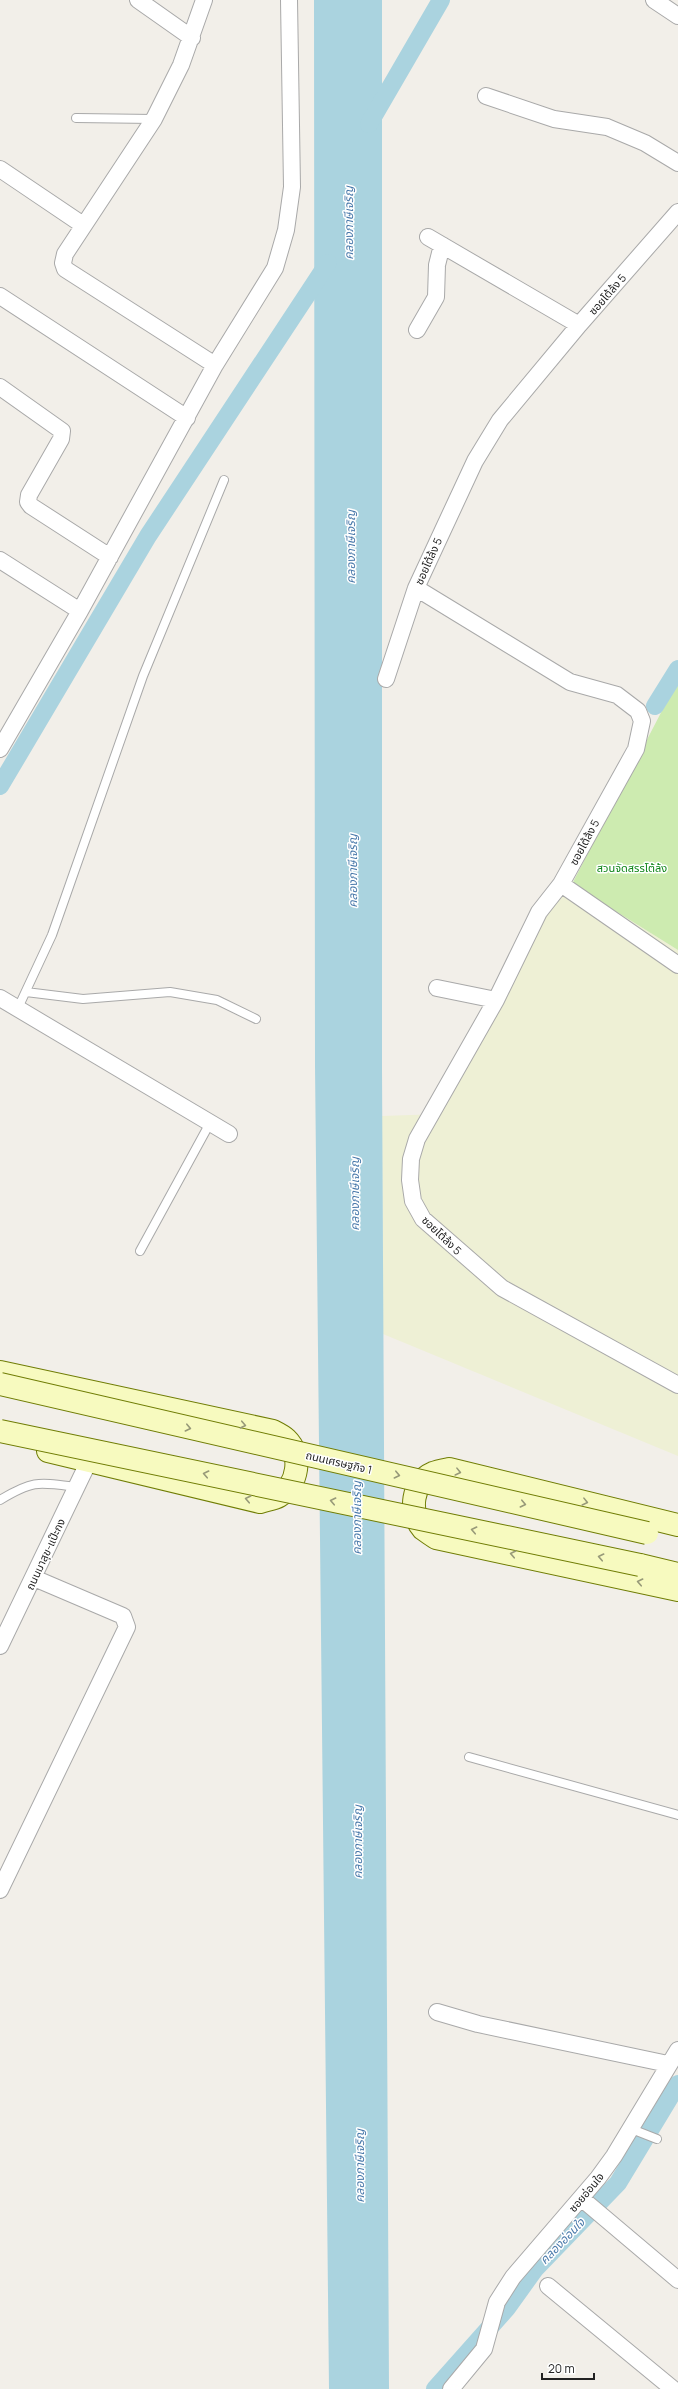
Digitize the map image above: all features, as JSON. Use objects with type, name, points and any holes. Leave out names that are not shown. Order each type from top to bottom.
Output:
[{"type":"main road","points":[[0,1372],[273,1431],[286,1439],[293,1449],[296,1468],[293,1481],[285,1491],[278,1497],[260,1502],[0,1440]]},
{"type":"main road","name":"ถนนเศรษฐกิจ 1","points":[[0,1384],[678,1540]]},
{"type":"main road","points":[[0,1431],[678,1574]]},
{"type":"main road","points":[[678,1525],[449,1469],[434,1473],[426,1478],[415,1495],[414,1507],[417,1520],[424,1530],[436,1538],[678,1590]]},
{"type":"street","points":[[138,0],[192,38]]},
{"type":"street","points":[[204,0],[192,38],[154,119],[83,225],[65,254],[63,263],[65,270],[215,365]]},
{"type":"street","points":[[0,749],[80,611],[188,418],[215,365],[275,268],[286,230],[292,187],[289,0]]},
{"type":"street","points":[[654,0],[678,16]]},
{"type":"street","points":[[486,96],[554,119],[607,127],[645,143],[678,163]]},
{"type":"street","points":[[0,169],[83,225]]},
{"type":"street","name":"ซอยโต้ล้ง 5","points":[[678,212],[579,325],[496,426],[475,461],[416,588],[570,682],[617,695],[638,711],[642,721],[636,749],[561,884],[539,912],[496,1000],[417,1139],[411,1159],[410,1180],[413,1201],[423,1219],[502,1288],[678,1385]]},
{"type":"street","points":[[428,237],[579,325]]},
{"type":"street","points":[[417,330],[436,297],[437,265],[442,245]]},
{"type":"street","points":[[0,296],[188,418]]},
{"type":"street","points":[[0,388],[62,430],[61,439],[30,495],[28,502],[30,506],[110,557]]},
{"type":"street","points":[[0,560],[80,611]]},
{"type":"street","points":[[386,679],[416,588]]},
{"type":"street","points":[[561,884],[678,965]]},
{"type":"street","points":[[438,988],[496,1000]]},
{"type":"street","points":[[0,998],[229,1134]]},
{"type":"street","name":"ถนนมาสุข-แป๊ะกง","points":[[0,1646],[89,1461]]},
{"type":"street","points":[[0,1890],[127,1627],[123,1616],[34,1578]]},
{"type":"street","points":[[437,2012],[478,2024],[668,2064]]},
{"type":"street","name":"ซอยอ่อนใจ","points":[[451,2389],[478,2359],[484,2349],[489,2334],[492,2315],[497,2302],[513,2277],[590,2205],[614,2156],[634,2130],[668,2064],[678,2050]]},
{"type":"street","points":[[590,2205],[678,2280]]},
{"type":"street","points":[[548,2286],[673,2389]]},
{"type":"lane","points":[[76,118],[154,119]]},
{"type":"lane","points":[[18,1008],[54,927],[143,676],[224,480]]},
{"type":"lane","points":[[26,992],[83,999],[170,992],[217,1000],[256,1018]]},
{"type":"lane","points":[[140,1252],[210,1123]]},
{"type":"lane","points":[[0,1500],[22,1486],[40,1482],[76,1487]]},
{"type":"lane","points":[[469,1757],[678,1815]]},
{"type":"lane","points":[[634,2130],[657,2139]]},
{"type":"green space","name":"สวนจัดสรรโต้ล้ง","points":[[678,665],[678,950],[572,884],[666,703]]},
{"type":"green space","points":[[572,884],[678,950],[678,1456],[383,1334],[382,1116],[440,1114],[550,907]]},
{"type":"water","name":"คลองภาษีเจริญ","points":[[314,0],[382,0],[382,1069],[389,2389],[329,2389],[315,1066]]},
{"type":"waterway","points":[[369,124],[441,0]]},
{"type":"waterway","points":[[0,786],[148,536],[328,263]]},
{"type":"waterway","points":[[655,706],[678,669]]},
{"type":"waterway","name":"คลองอ่อนใจ","points":[[435,2389],[507,2308],[535,2269],[618,2183],[678,2084]]}]
